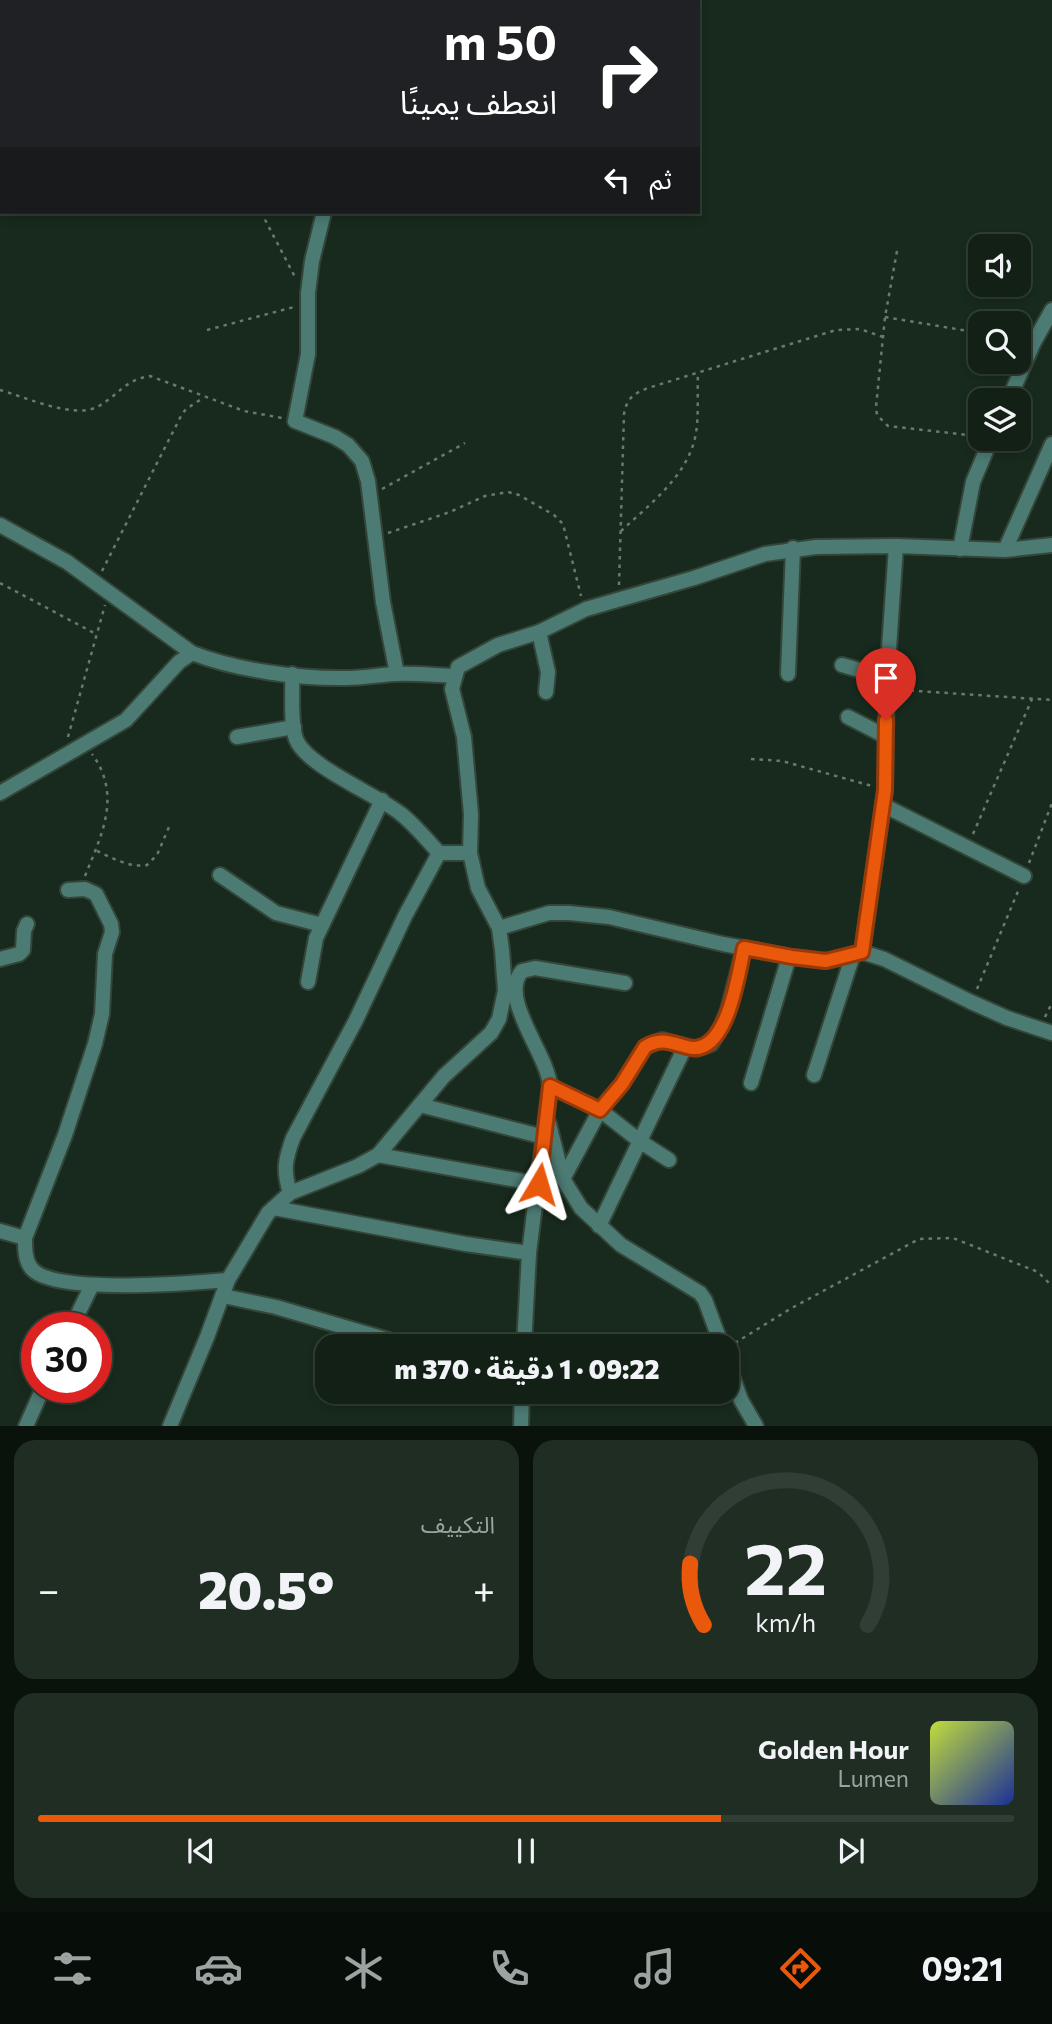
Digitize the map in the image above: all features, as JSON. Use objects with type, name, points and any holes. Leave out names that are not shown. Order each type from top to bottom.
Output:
[{"type":"street","points":[[324,214],[312,261],[308,298],[308,354],[295,421],[320,430],[348,445],[362,461],[370,495],[383,602],[397,674]]},
{"type":"street","points":[[1014,388],[1052,310]]},
{"type":"street","points":[[1005,550],[1052,444]]},
{"type":"street","points":[[960,549],[973,482],[985,451]]},
{"type":"street","points":[[0,525],[66,562],[192,653],[218,663],[246,669],[345,678],[397,674],[454,676]]},
{"type":"street","points":[[170,1426],[228,1280],[251,1239],[274,1208],[290,1193],[358,1166],[378,1155],[444,1076],[491,1033],[499,1019],[505,992],[499,928],[478,888],[470,853],[471,814],[464,737],[453,695],[454,676],[458,667],[498,645],[539,632],[586,609],[765,554],[793,548],[896,546],[1005,550],[1052,545]]},
{"type":"street","points":[[814,1075],[857,953],[883,805],[887,683],[896,546]]},
{"type":"street","points":[[788,674],[793,548]]},
{"type":"street","points":[[539,632],[548,672],[546,692]]},
{"type":"street","points":[[0,793],[126,720],[178,662],[192,653]]},
{"type":"street","points":[[842,666],[887,683]]},
{"type":"street","points":[[292,674],[295,737],[311,758],[404,815],[439,853],[470,853]]},
{"type":"street","points":[[848,717],[885,736]]},
{"type":"street","points":[[237,737],[294,727]]},
{"type":"street","points":[[307,982],[313,949],[322,925],[382,800]]},
{"type":"street","points":[[883,805],[1024,876]]},
{"type":"street","points":[[290,1193],[284,1173],[293,1138],[356,1020],[405,916],[439,853]]},
{"type":"street","points":[[220,874],[276,912],[322,925]]},
{"type":"street","points":[[74,889],[90,890],[96,894],[111,924],[105,954],[102,1014],[65,1135],[25,1238],[26,1256],[37,1273],[72,1283],[170,1286],[228,1280]]},
{"type":"street","points":[[499,928],[549,913],[569,913],[609,917],[789,957],[826,961],[857,953],[884,959],[971,1002],[1052,1034]]},
{"type":"street","points":[[0,959],[19,954],[23,950],[27,924]]},
{"type":"street","points":[[563,1179],[600,1110],[622,1084],[645,1047],[662,1040],[685,1047],[701,1048],[710,1044],[728,1010],[744,948]]},
{"type":"street","points":[[751,1083],[789,957]]},
{"type":"street","points":[[525,1334],[529,1253],[550,1086],[545,1063],[520,1013],[515,989],[519,975],[525,970],[535,968],[625,983]]},
{"type":"street","points":[[599,1226],[685,1047]]},
{"type":"street","points":[[550,1086],[600,1110],[669,1160]]},
{"type":"street","points":[[420,1105],[544,1137]]},
{"type":"street","points":[[546,1113],[563,1179],[581,1208],[599,1226],[642,1259],[700,1293],[719,1334]]},
{"type":"street","points":[[378,1155],[539,1184]]},
{"type":"street","points":[[274,1208],[529,1253]]},
{"type":"street","points":[[0,1231],[25,1238]]},
{"type":"street","points":[[79,1312],[92,1284]]},
{"type":"street","points":[[223,1296],[276,1307],[368,1334]]},
{"type":"street","points":[[739,1395],[756,1426]]},
{"type":"street","points":[[26,1426],[36,1403]]},
{"type":"street","points":[[521,1426],[522,1404]]},
{"type":"path","points":[[208,330],[308,298],[283,258],[262,214]]},
{"type":"path","points":[[897,251],[885,317],[876,407],[888,426],[968,436]]},
{"type":"path","points":[[885,317],[968,331]]},
{"type":"path","points":[[619,598],[624,414],[626,402],[632,394],[836,330],[860,330],[883,337]]},
{"type":"path","points":[[621,531],[659,496],[685,465],[696,434],[698,373]]},
{"type":"path","points":[[0,390],[53,406],[79,410],[98,407],[124,385],[150,376],[244,411],[295,421]]},
{"type":"path","points":[[95,583],[181,416],[204,397]]},
{"type":"path","points":[[370,495],[465,443]]},
{"type":"path","points":[[376,538],[450,512],[485,496],[509,492],[519,495],[548,511],[563,524],[586,609]]},
{"type":"path","points":[[0,583],[96,634]]},
{"type":"path","points":[[63,757],[108,593]]},
{"type":"path","points":[[887,683],[1052,700]]},
{"type":"path","points":[[968,847],[1033,699]]},
{"type":"path","points":[[74,889],[95,851],[105,819],[108,790],[101,767],[84,745]]},
{"type":"path","points":[[751,759],[782,761],[885,790]]},
{"type":"path","points":[[971,1002],[1052,803]]},
{"type":"path","points":[[95,851],[120,862],[136,866],[147,865],[157,855],[169,827]]},
{"type":"path","points":[[739,1338],[919,1239],[953,1238],[993,1252],[1038,1272],[1052,1286]]},
{"type":"route","points":[[539,1184],[550,1086],[600,1110],[650,1043],[662,1040],[695,1049],[710,1044],[728,1010],[744,948],[826,961],[862,952],[885,790],[886,720]]}]
